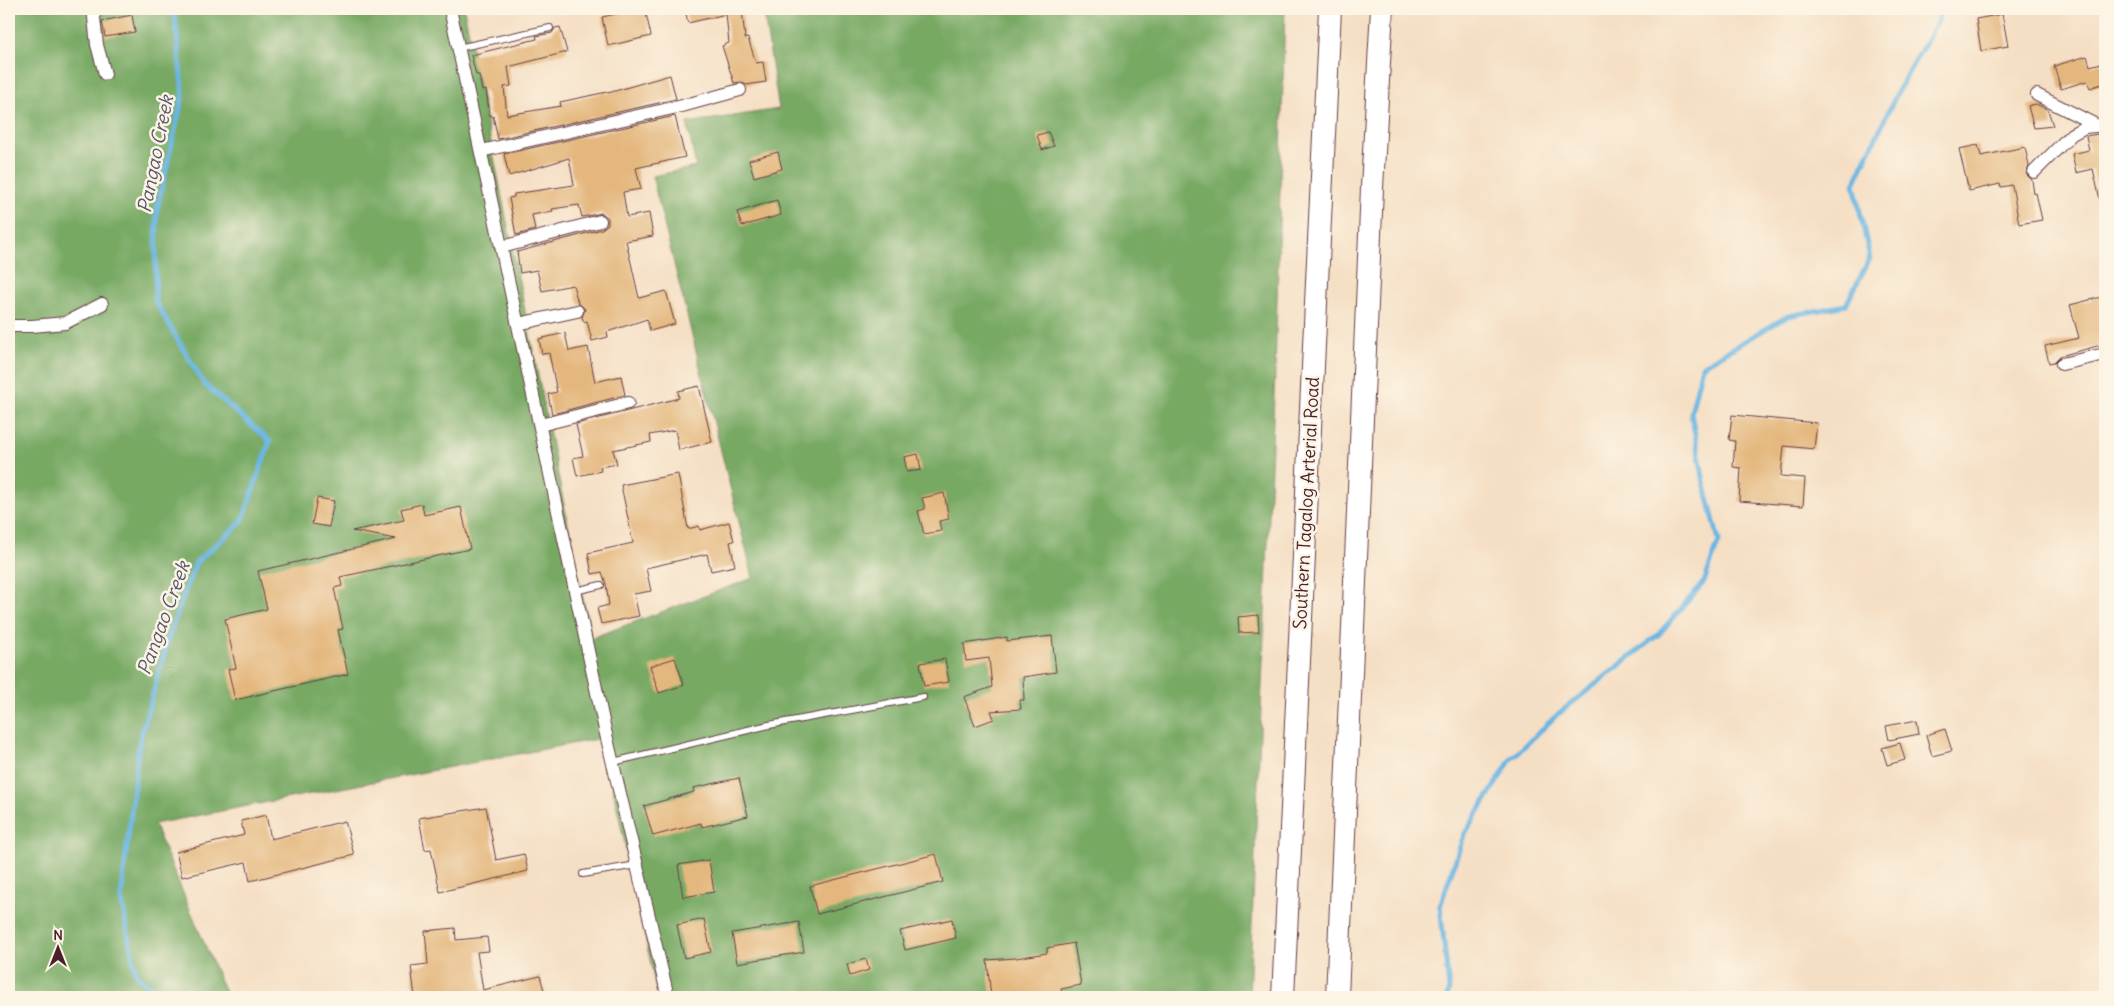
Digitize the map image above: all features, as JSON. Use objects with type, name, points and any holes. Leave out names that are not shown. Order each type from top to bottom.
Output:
[{"type":"highway","name":"Southern Tagalog Arterial Road","points":[[1283,997],[1330,9]]},
{"type":"highway","points":[[1337,997],[1372,188],[1382,9]]},
{"type":"street","points":[[93,9],[98,45],[105,74]]},
{"type":"street","points":[[450,9],[612,762],[668,997]]},
{"type":"street","points":[[481,151],[682,106],[740,90]]},
{"type":"street","points":[[2037,95],[2102,126]]},
{"type":"street","points":[[2034,172],[2072,134],[2085,127],[2102,126]]},
{"type":"street","points":[[502,247],[600,221]]},
{"type":"street","points":[[9,326],[65,323],[102,304]]},
{"type":"street","points":[[518,324],[577,311]]},
{"type":"street","points":[[2062,364],[2105,354]]},
{"type":"street","points":[[540,425],[628,404]]},
{"type":"lane","points":[[458,48],[550,28]]},
{"type":"lane","points":[[575,591],[602,585]]},
{"type":"lane","points":[[612,762],[769,725],[923,697]]},
{"type":"lane","points":[[583,874],[637,865]]},
{"type":"green space","points":[[9,9],[464,9],[591,638],[753,578],[652,176],[696,167],[687,123],[779,109],[763,9],[1285,9],[1275,373],[1249,997],[658,997],[602,738],[154,824],[227,997],[9,997]]},
{"type":"building","points":[[645,9],[651,36],[608,46],[602,17]]},
{"type":"building","points":[[685,9],[742,9],[745,39],[748,38],[756,63],[763,62],[766,82],[746,85],[742,82],[734,83],[722,46],[729,43],[726,14],[688,23]]},
{"type":"building","points":[[2002,14],[2008,46],[1981,51],[1976,19]]},
{"type":"building","points":[[132,15],[135,32],[105,37],[102,21]]},
{"type":"building","points":[[560,27],[567,52],[508,67],[511,86],[504,87],[507,115],[561,106],[560,102],[608,93],[670,75],[676,99],[498,139],[493,116],[490,116],[486,90],[482,91],[479,75],[476,75],[471,55],[537,39],[536,36],[552,33],[555,28]]},
{"type":"building","points":[[2087,56],[2090,66],[2105,62],[2105,83],[2090,88],[2087,81],[2061,89],[2054,66]]},
{"type":"building","points":[[2036,104],[2048,110],[2053,126],[2034,128],[2028,106]]},
{"type":"building","points":[[675,116],[685,157],[636,168],[641,189],[623,192],[627,217],[649,213],[653,236],[626,241],[639,298],[666,291],[675,324],[650,331],[647,319],[607,332],[608,337],[592,341],[587,321],[584,322],[582,317],[585,309],[578,303],[573,285],[542,291],[537,270],[520,273],[517,252],[602,229],[608,224],[608,218],[602,213],[582,217],[579,205],[552,209],[553,211],[532,215],[535,230],[516,235],[509,198],[514,197],[514,194],[574,185],[569,158],[509,176],[504,154]]},
{"type":"building","points":[[1048,132],[1054,146],[1042,150],[1037,135]]},
{"type":"building","points":[[2104,133],[2105,200],[2100,200],[2093,169],[2076,173],[2072,154],[2089,150],[2086,136]]},
{"type":"building","points":[[1978,145],[1981,156],[2025,147],[2029,166],[2026,174],[2032,180],[2042,220],[2019,224],[2012,185],[2001,187],[2000,184],[1969,191],[1959,149]]},
{"type":"building","points":[[778,152],[782,169],[754,177],[749,160]]},
{"type":"building","points":[[777,200],[781,215],[742,226],[737,212]]},
{"type":"building","points":[[2105,296],[2105,310],[2102,310],[2105,322],[2105,344],[2060,356],[2054,362],[2049,363],[2045,346],[2079,338],[2070,305]]},
{"type":"building","points":[[565,333],[569,351],[588,347],[595,382],[621,376],[625,395],[552,414],[548,394],[557,392],[549,353],[542,354],[539,339]]},
{"type":"building","points":[[699,386],[712,442],[679,450],[675,430],[650,435],[651,442],[613,450],[617,464],[600,467],[601,471],[577,476],[573,458],[583,456],[576,424],[679,398],[678,391]]},
{"type":"building","points":[[1732,415],[1817,423],[1814,449],[1784,446],[1781,476],[1805,478],[1803,506],[1739,501],[1741,468],[1733,467],[1735,441],[1729,440]]},
{"type":"building","points":[[918,454],[921,470],[907,472],[904,457]]},
{"type":"building","points":[[678,474],[688,529],[699,526],[700,530],[729,522],[734,541],[730,542],[735,566],[711,571],[707,554],[646,568],[651,591],[634,594],[639,616],[601,624],[597,608],[609,605],[606,584],[602,572],[592,574],[588,553],[633,543],[621,485]]},
{"type":"building","points":[[944,493],[949,519],[939,521],[941,531],[924,534],[918,511],[925,509],[922,498]]},
{"type":"building","points":[[317,498],[334,501],[329,527],[312,524]]},
{"type":"building","points":[[422,504],[424,515],[461,507],[470,549],[340,577],[342,586],[334,588],[343,629],[338,630],[348,674],[235,700],[228,669],[236,668],[225,619],[267,609],[258,571],[396,539],[352,531],[404,520],[401,509]]},
{"type":"building","points":[[1258,615],[1259,632],[1239,633],[1238,617]]},
{"type":"building","points":[[1052,636],[1056,672],[1023,677],[1024,700],[1020,700],[1021,709],[991,711],[994,719],[975,726],[964,697],[992,687],[989,658],[966,661],[964,644],[1007,637],[1007,641]]},
{"type":"building","points":[[675,658],[684,685],[659,693],[650,666]]},
{"type":"building","points":[[945,659],[949,682],[924,686],[920,663]]},
{"type":"building","points":[[1917,720],[1919,734],[1889,740],[1886,726]]},
{"type":"building","points":[[1945,729],[1952,751],[1932,756],[1926,735]]},
{"type":"building","points":[[1900,743],[1905,760],[1887,765],[1882,748]]},
{"type":"building","points":[[739,778],[748,816],[702,827],[701,823],[653,836],[644,806],[694,792],[693,788]]},
{"type":"building","points":[[486,807],[496,860],[524,854],[528,871],[440,892],[431,849],[425,850],[419,818]]},
{"type":"building","points":[[266,815],[271,839],[345,821],[354,855],[250,881],[246,862],[182,877],[176,852],[244,835],[241,821]]},
{"type":"building","points":[[936,854],[943,882],[817,914],[810,886]]},
{"type":"building","points":[[709,860],[714,892],[683,897],[678,865]]},
{"type":"building","points":[[704,919],[711,952],[684,958],[677,925]]},
{"type":"building","points":[[952,919],[956,938],[905,950],[900,931]]},
{"type":"building","points":[[799,922],[804,952],[737,963],[732,933]]},
{"type":"building","points":[[455,928],[456,940],[487,937],[489,951],[477,952],[483,990],[540,976],[546,997],[415,997],[411,966],[428,964],[425,931]]},
{"type":"building","points":[[1074,943],[1081,985],[1061,989],[1062,994],[1043,997],[1027,997],[1027,993],[991,997],[987,960],[1047,953],[1047,948]]},
{"type":"building","points":[[866,959],[869,970],[850,976],[847,964]]},
{"type":"waterway","name":"Pangao Creek","points":[[162,997],[136,975],[121,898],[139,743],[170,633],[196,562],[242,522],[270,441],[204,384],[155,301],[157,209],[183,95],[175,16],[165,9]]},
{"type":"waterway","points":[[1447,997],[1449,989],[1440,906],[1464,835],[1511,759],[1558,714],[1659,634],[1704,582],[1719,541],[1704,482],[1691,413],[1702,366],[1788,316],[1846,305],[1870,258],[1854,184],[1899,89],[1938,21],[1940,9]]}]
